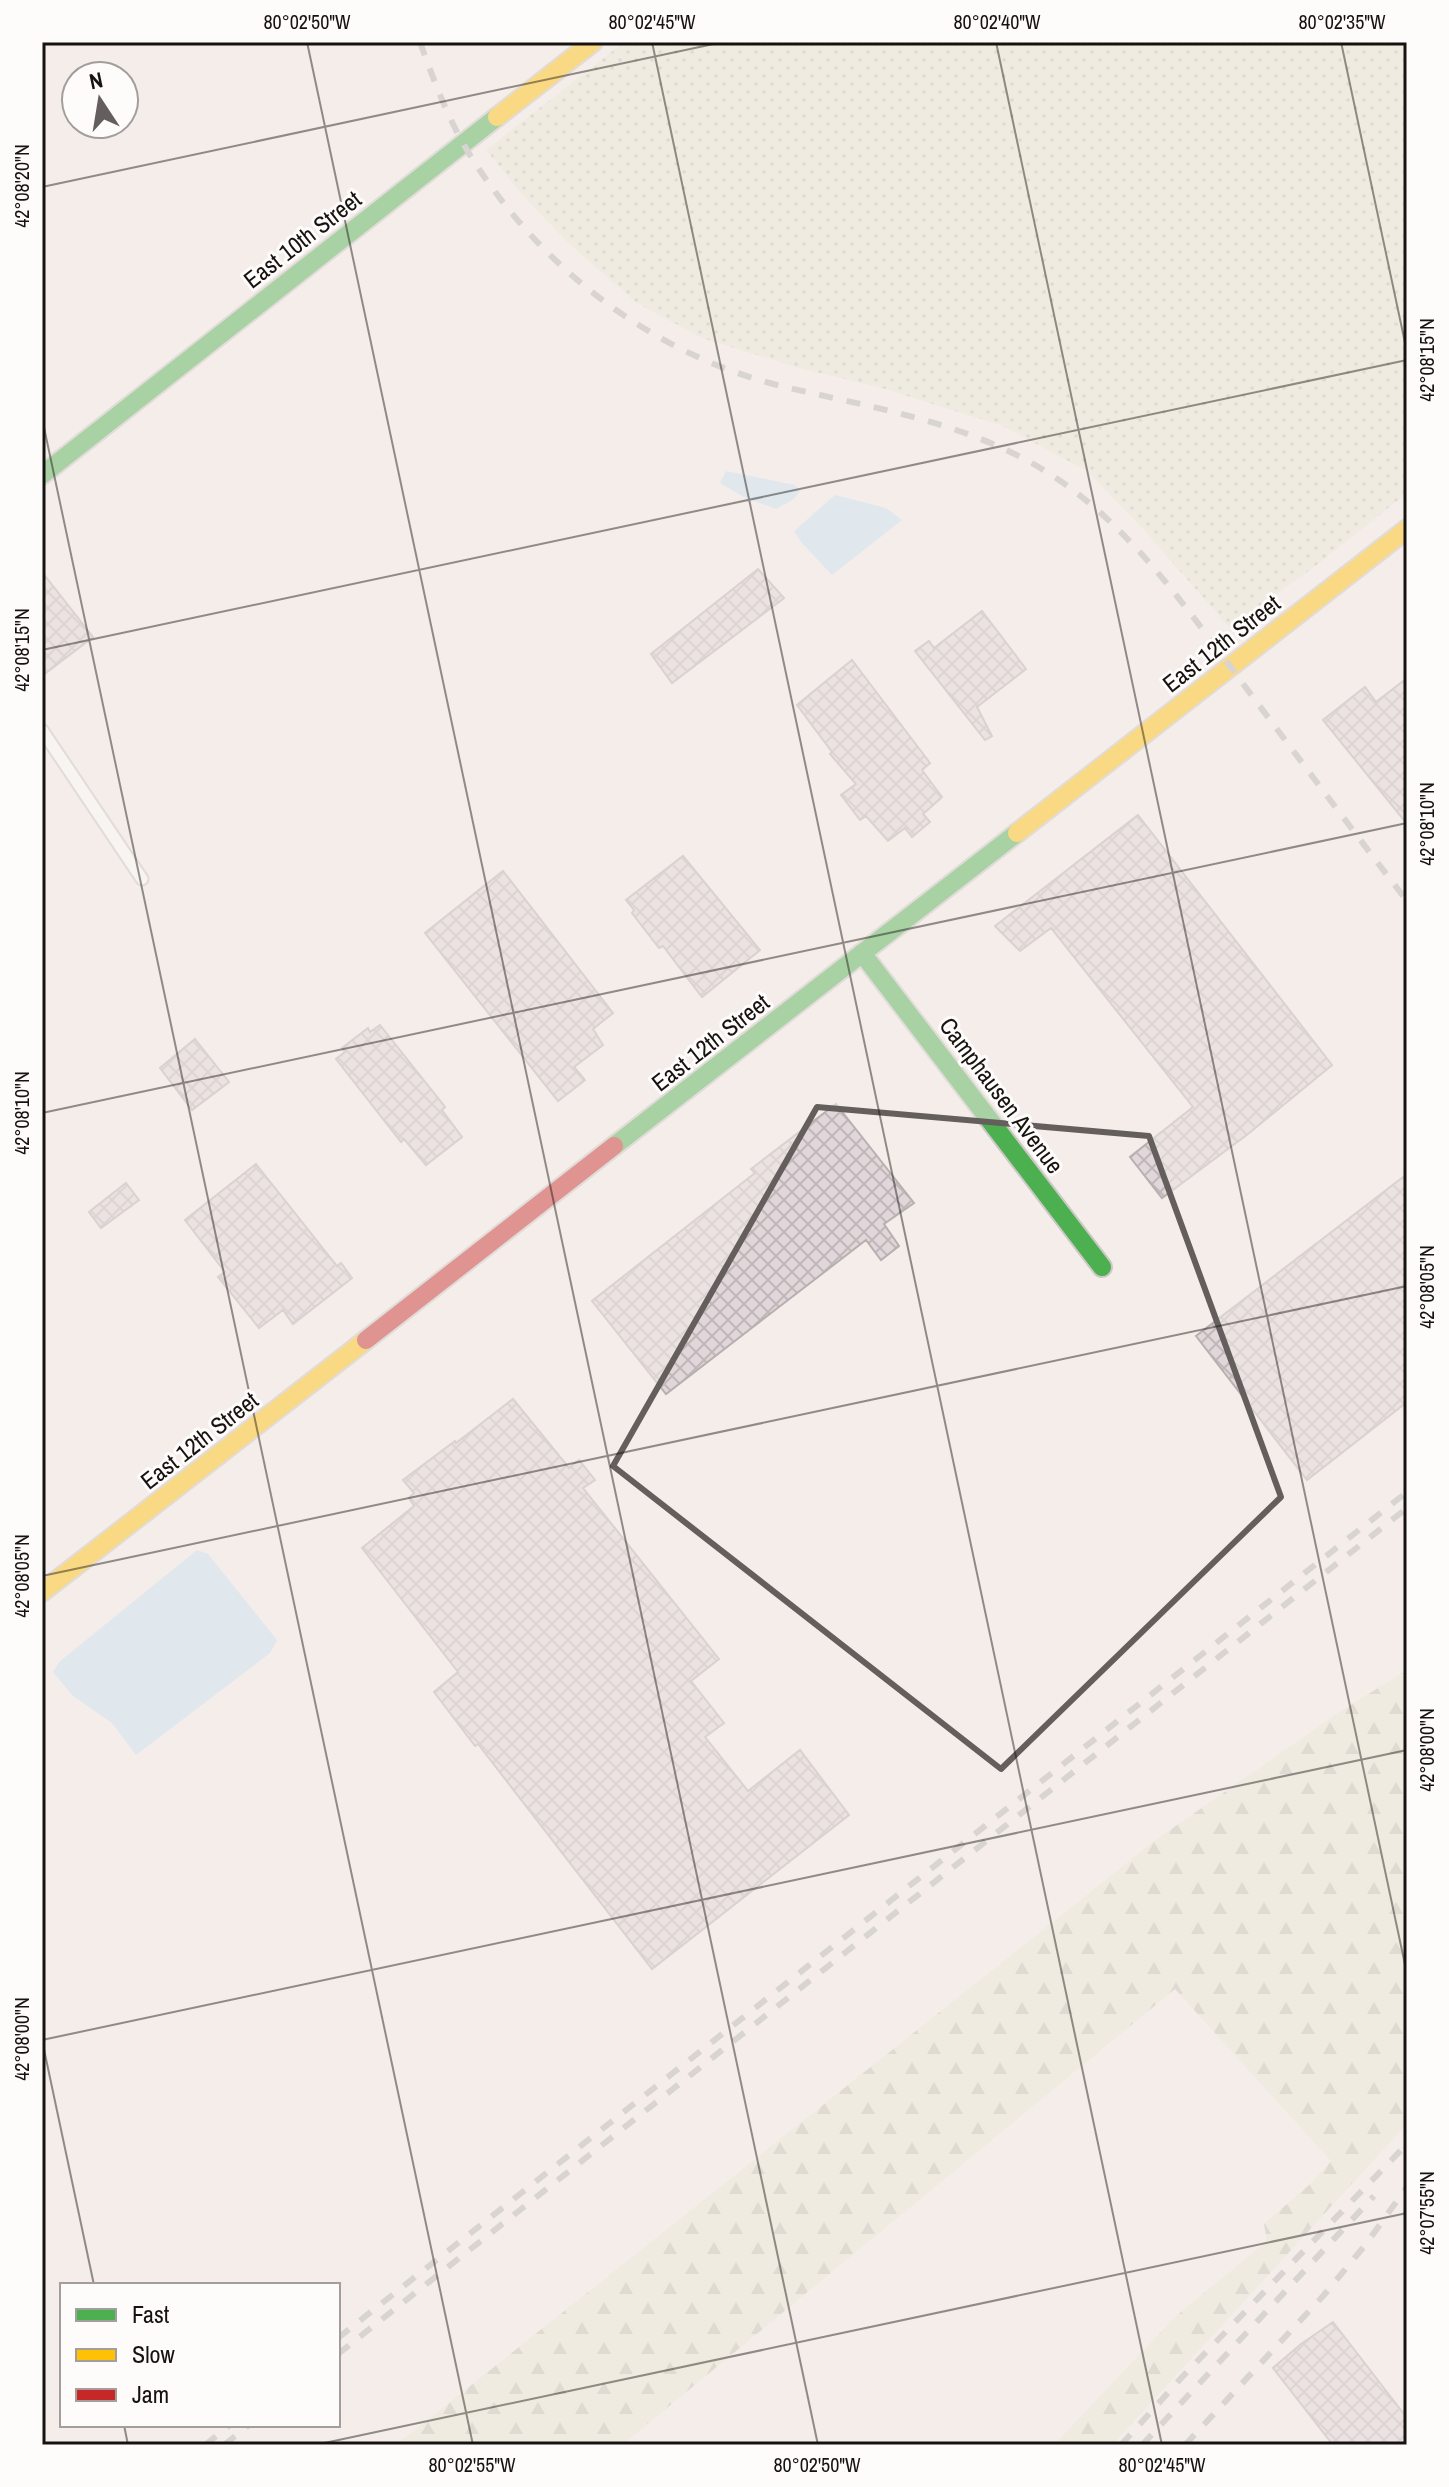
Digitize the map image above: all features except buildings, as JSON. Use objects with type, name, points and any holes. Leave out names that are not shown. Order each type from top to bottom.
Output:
[{"type":"main road","name":"East 10th Street","points":[[42,475],[593,42]]},
{"type":"main road","name":"East 12th Street","points":[[42,1592],[1407,529]]},
{"type":"main road","name":"Camphausen Avenue","points":[[862,953],[1102,1267]]},
{"type":"lane","points":[[42,730],[142,879]]},
{"type":"highlighted area","points":[[817,1107],[1149,1136],[1281,1497],[1001,1769],[613,1466]]},
{"type":"green space","points":[[624,42],[1407,42],[1407,493],[1318,564],[1230,628],[1135,520],[1087,471],[1003,426],[882,388],[799,368],[702,338],[637,303],[567,242],[486,150]]},
{"type":"green space","points":[[1407,1670],[1407,2124],[1112,2445],[1054,2445],[1174,2318],[1267,2241],[1264,2224],[1309,2185],[1331,2161],[1175,1989],[622,2445],[396,2445],[1157,1839],[1341,1711]]},
{"type":"water","points":[[726,471],[795,485],[800,491],[794,499],[776,509],[742,496],[720,483]]},
{"type":"water","points":[[835,495],[886,508],[902,520],[832,575],[794,531]]},
{"type":"water","points":[[197,1550],[208,1554],[277,1640],[270,1653],[136,1755],[112,1723],[73,1696],[53,1672],[59,1662]]},
{"type":"railway","points":[[420,42],[454,125],[481,172],[540,245],[612,307],[692,355],[736,372],[781,386],[925,420],[994,444],[1059,480],[1086,500],[1134,546],[1178,597],[1407,901]]},
{"type":"railway","points":[[340,2336],[1407,1492]]},
{"type":"railway","points":[[340,2352],[1407,1508]]},
{"type":"railway","points":[[1121,2445],[1184,2375],[1407,2144]]},
{"type":"railway","points":[[1185,2445],[1324,2295],[1407,2187]]},
{"type":"railway","points":[[1142,2445],[1374,2196]]},
{"type":"railway","points":[[205,2445],[228,2427]]},
{"type":"railway","points":[[224,2445],[246,2427]]},
{"type":"traffic: fast","points":[[42,475],[497,117]]},
{"type":"traffic: fast","points":[[614,1146],[1017,833]]},
{"type":"traffic: fast","points":[[862,953],[1102,1267]]},
{"type":"traffic: slow","points":[[497,117],[593,42]]},
{"type":"traffic: slow","points":[[1017,833],[1407,529]]},
{"type":"traffic: slow","points":[[42,1592],[366,1340]]},
{"type":"traffic: jam","points":[[366,1340],[614,1146]]}]
